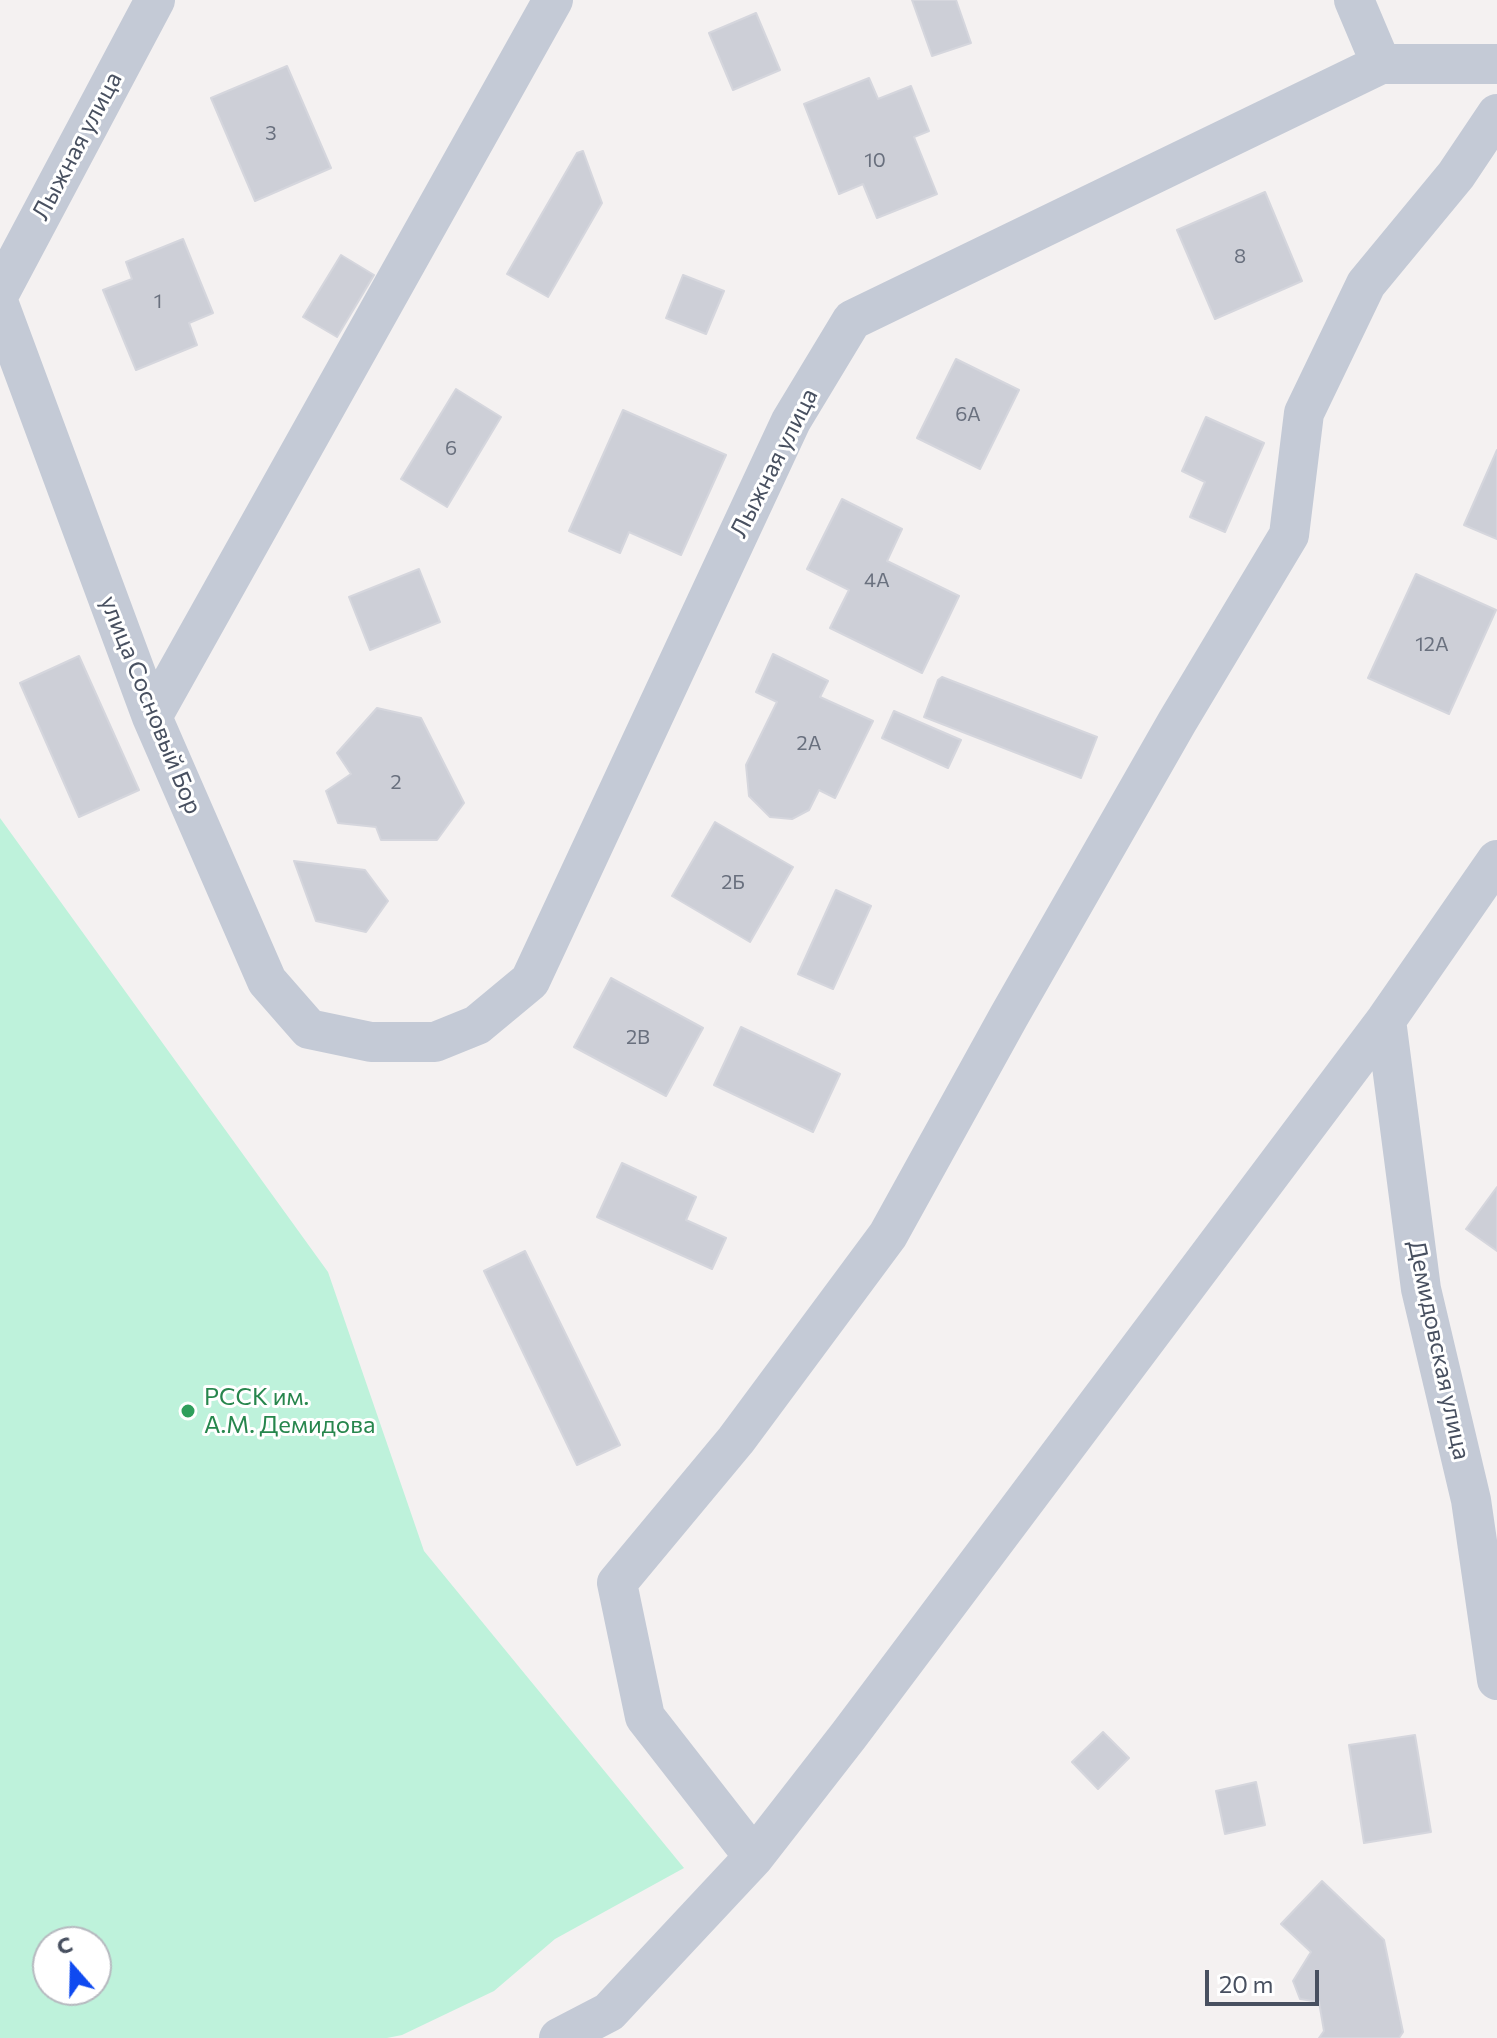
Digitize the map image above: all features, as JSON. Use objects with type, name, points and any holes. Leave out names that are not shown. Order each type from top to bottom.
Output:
[{"type":"street","name":"Лыжная улица","points":[[0,292],[155,0]]},
{"type":"street","points":[[152,717],[553,0]]},
{"type":"street","points":[[1354,0],[1381,64]]},
{"type":"street","name":"Лыжная улица","points":[[371,1042],[435,1042],[477,1025],[530,981],[791,421],[852,320],[1381,64],[1497,64]]},
{"type":"street","points":[[754,1857],[645,1717],[617,1583],[736,1440],[888,1235],[1177,722],[1289,535],[1304,413],[1366,284],[1456,175],[1497,114]]},
{"type":"street","name":"улица Сосновый Бор","points":[[0,307],[152,717],[267,981],[309,1029],[371,1042]]},
{"type":"street","points":[[559,2038],[612,2025],[754,1857],[1386,1020],[1497,860]]},
{"type":"street","name":"Демидовская улица","points":[[1386,1020],[1421,1289],[1484,1510],[1497,1680]]},
{"type":"green space","name":"РССК им. А.М. Демидова","points":[[0,818],[328,1272],[424,1551],[684,1868],[555,1939],[494,1991],[402,2035],[387,2038],[0,2038]]},
{"type":"building","points":[[912,0],[956,0],[971,43],[932,56]]},
{"type":"building","points":[[756,13],[780,70],[733,90],[709,33]]},
{"type":"building","points":[[287,66],[331,168],[255,201],[211,98]]},
{"type":"building","points":[[869,78],[878,99],[911,86],[929,131],[914,137],[937,194],[877,218],[863,184],[839,194],[804,104]]},
{"type":"building","points":[[583,151],[602,203],[548,297],[507,274],[577,153]]},
{"type":"building","points":[[1265,192],[1302,281],[1215,319],[1177,230]]},
{"type":"building","points":[[183,239],[213,313],[189,323],[197,345],[136,370],[103,290],[132,279],[126,262]]},
{"type":"building","points":[[341,255],[374,275],[337,337],[303,317]]},
{"type":"building","points":[[683,275],[724,291],[706,334],[666,318]]},
{"type":"building","points":[[956,359],[1019,390],[980,469],[917,438]]},
{"type":"building","points":[[456,389],[501,417],[447,507],[401,479]]},
{"type":"building","points":[[623,410],[726,455],[681,555],[629,532],[620,553],[569,531]]},
{"type":"building","points":[[1206,417],[1264,443],[1225,532],[1190,517],[1205,482],[1182,471]]},
{"type":"building","points":[[1497,450],[1497,539],[1464,525]]},
{"type":"building","points":[[842,499],[902,529],[887,561],[959,596],[922,673],[830,628],[849,590],[807,569]]},
{"type":"building","points":[[419,569],[440,622],[370,650],[349,597]]},
{"type":"building","points":[[1416,574],[1496,610],[1449,714],[1368,678]]},
{"type":"building","points":[[773,654],[828,681],[820,697],[873,721],[835,798],[819,790],[809,810],[792,819],[770,817],[749,796],[746,765],[777,702],[756,692]]},
{"type":"building","points":[[79,656],[139,790],[79,817],[20,683]]},
{"type":"building","points":[[942,677],[1097,737],[1081,778],[924,717],[938,680]]},
{"type":"building","points":[[377,708],[421,718],[464,803],[437,840],[381,840],[376,827],[338,823],[326,791],[351,774],[337,753]]},
{"type":"building","points":[[894,711],[961,740],[948,768],[882,738]]},
{"type":"building","points":[[715,822],[793,867],[750,942],[672,896]]},
{"type":"building","points":[[294,861],[365,870],[388,901],[366,932],[316,921]]},
{"type":"building","points":[[836,890],[871,906],[833,989],[798,974]]},
{"type":"building","points":[[611,978],[703,1028],[666,1096],[574,1047]]},
{"type":"building","points":[[741,1027],[840,1074],[813,1132],[714,1085]]},
{"type":"building","points":[[622,1163],[696,1197],[686,1220],[726,1238],[712,1269],[597,1217]]},
{"type":"building","points":[[1497,1187],[1497,1251],[1466,1229]]},
{"type":"building","points":[[525,1251],[620,1445],[577,1465],[484,1271]]},
{"type":"building","points":[[1103,1732],[1129,1758],[1098,1789],[1072,1762]]},
{"type":"building","points":[[1415,1735],[1431,1832],[1364,1843],[1349,1745]]},
{"type":"building","points":[[1256,1782],[1265,1825],[1225,1834],[1216,1791]]},
{"type":"building","points":[[1322,1881],[1384,1940],[1403,2032],[1399,2038],[1319,2038],[1324,2031],[1319,2002],[1300,1999],[1293,1981],[1311,1952],[1281,1924]]},
{"type":"place","name":"РССК им. А.М. Демидова","points":[[188,1411]]}]
